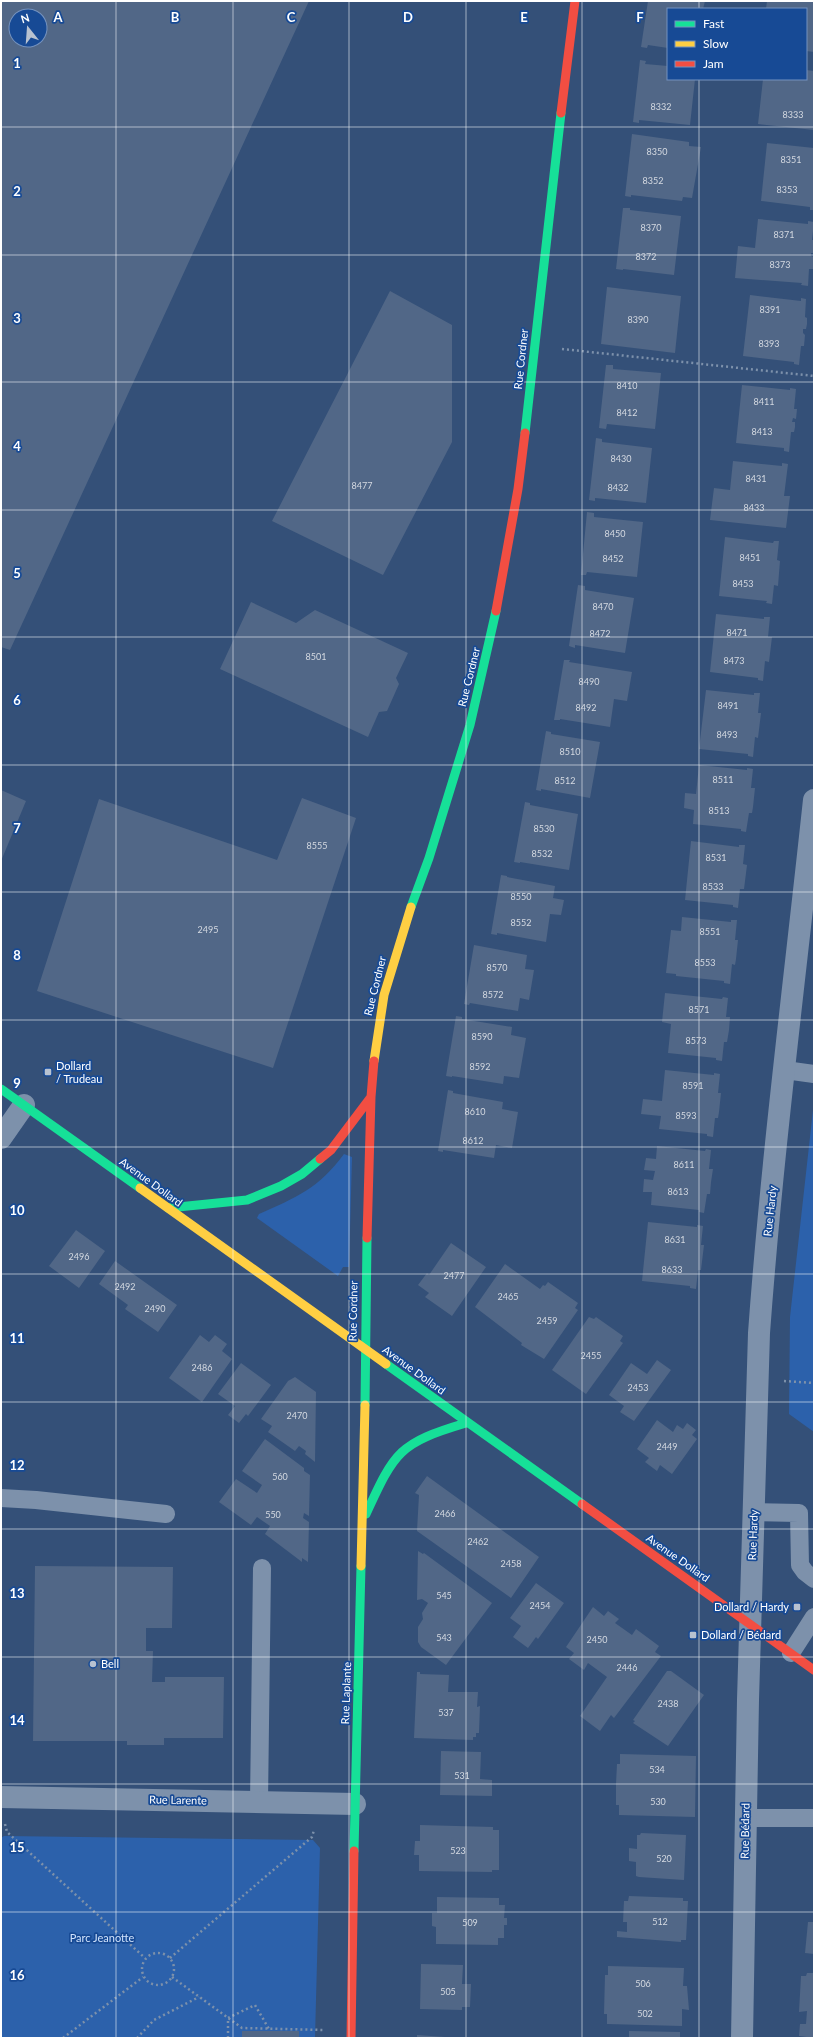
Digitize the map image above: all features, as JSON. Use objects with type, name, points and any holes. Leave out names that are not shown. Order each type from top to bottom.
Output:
[{"type":"street","name":"Rue Cordner","points":[[365,1349],[372,1097],[379,1020],[384,995],[404,926],[429,858],[470,724],[501,589],[518,489],[531,387],[560,119],[575,1]]},
{"type":"street","name":"Rue Hardy","points":[[750,1624],[762,1289],[814,800]]},
{"type":"street","name":"Avenue Dollard","points":[[1,1089],[466,1423],[814,1670]]},
{"type":"street","points":[[168,1208],[232,1202],[261,1195],[281,1186],[307,1170],[331,1150],[372,1097]]},
{"type":"street","points":[[1,1138],[24,1105]]},
{"type":"street","name":"Rue Laplante","points":[[351,2038],[355,1804],[363,1521],[365,1349]]},
{"type":"street","points":[[363,1521],[387,1470],[402,1450],[417,1440],[466,1423]]},
{"type":"street","name":"Rue Bédard","points":[[742,2038],[745,1818],[750,1624]]},
{"type":"street","name":"Rue Larente","points":[[1,1797],[355,1804]]},
{"type":"lane","points":[[785,1070],[814,1074]]},
{"type":"lane","points":[[1,1498],[36,1500],[166,1514]]},
{"type":"lane","points":[[754,1512],[799,1513],[800,1565],[805,1572],[814,1579]]},
{"type":"lane","points":[[259,1802],[262,1568]]},
{"type":"lane","points":[[791,1653],[814,1617]]},
{"type":"lane","points":[[745,1818],[814,1818]]},
{"type":"path","points":[[575,350],[814,376]]},
{"type":"path","points":[[786,1382],[814,1383]]},
{"type":"path","points":[[7,1832],[145,1958]]},
{"type":"path","points":[[170,1958],[312,1837]]},
{"type":"path","points":[[161,1953],[170,1958],[174,1967],[172,1977],[165,1984],[158,1986],[148,1982],[143,1977],[141,1967],[145,1958],[151,1954],[161,1953]]},
{"type":"path","points":[[63,2038],[143,1977]]},
{"type":"path","points":[[172,1977],[242,2028],[319,2030]]},
{"type":"path","points":[[137,2038],[154,2020],[199,1997]]},
{"type":"path","points":[[228,2018],[255,2005],[269,2029]]},
{"type":"path","points":[[228,2018],[228,2038]]},
{"type":"green space","points":[[814,1101],[814,1432],[789,1414],[790,1317]]},
{"type":"green space","points":[[344,1154],[352,1157],[349,1267],[343,1267],[338,1276],[257,1218],[259,1214],[296,1197],[316,1184]]},
{"type":"green space","name":"Parc Jeanotte","points":[[4,1836],[313,1840],[320,1848],[315,2038],[1,2038],[1,1838]]},
{"type":"building","points":[[1,1],[309,1],[10,650],[1,647]]},
{"type":"building","points":[[648,1],[705,1],[703,8],[667,8],[667,48],[648,45],[647,48],[641,47]]},
{"type":"building","points":[[767,1],[814,1],[814,52],[807,51],[807,8],[766,8]]},
{"type":"building","points":[[640,60],[646,61],[645,64],[667,66],[667,80],[695,80],[690,125],[639,120],[639,123],[633,122]]},
{"type":"building","points":[[807,70],[814,71],[814,130],[758,124],[763,80],[807,80]]},
{"type":"building","points":[[632,134],[689,142],[689,146],[701,147],[692,198],[683,197],[682,201],[631,195],[631,197],[625,196]]},
{"type":"building","points":[[767,143],[814,148],[814,210],[810,210],[810,207],[761,201]]},
{"type":"building","points":[[623,208],[681,216],[674,275],[616,269]]},
{"type":"building","points":[[758,219],[808,224],[808,221],[814,222],[812,240],[814,240],[814,253],[811,253],[811,256],[814,257],[814,263],[813,269],[809,269],[808,286],[801,285],[802,283],[735,278],[738,246],[755,248]]},
{"type":"building","points":[[607,287],[681,296],[675,353],[601,344]]},
{"type":"building","points":[[390,291],[452,325],[452,442],[383,575],[272,521]]},
{"type":"building","points":[[750,295],[801,301],[801,298],[806,299],[805,317],[807,318],[807,324],[806,329],[803,329],[803,333],[805,335],[804,346],[801,346],[799,365],[794,364],[794,362],[743,356]]},
{"type":"building","points":[[606,365],[613,365],[613,369],[661,373],[655,429],[607,424],[606,429],[599,428]]},
{"type":"building","points":[[742,385],[790,390],[790,388],[796,389],[794,409],[797,409],[796,419],[793,418],[792,422],[795,422],[795,427],[794,432],[791,432],[789,452],[784,451],[784,448],[736,443]]},
{"type":"building","points":[[596,438],[602,439],[602,442],[652,448],[646,503],[595,498],[595,501],[589,500]]},
{"type":"building","points":[[733,461],[782,466],[782,463],[788,464],[784,496],[790,496],[786,528],[710,520],[714,488],[730,490]]},
{"type":"building","points":[[587,512],[594,513],[594,517],[643,522],[637,577],[587,572],[586,575],[581,575]]},
{"type":"building","points":[[725,537],[773,543],[774,541],[779,541],[777,560],[780,561],[778,586],[774,585],[772,604],[766,603],[767,601],[719,596]]},
{"type":"building","points":[[578,585],[585,586],[585,590],[634,598],[625,653],[575,645],[575,648],[569,646]]},
{"type":"building","points":[[251,602],[296,623],[315,610],[408,653],[396,678],[399,684],[387,711],[379,712],[368,737],[220,669]]},
{"type":"building","points":[[716,614],[764,619],[764,617],[770,617],[768,637],[772,637],[769,662],[765,661],[763,681],[758,680],[758,678],[710,672]]},
{"type":"building","points":[[564,660],[632,672],[627,701],[614,699],[610,727],[560,719],[554,720]]},
{"type":"building","points":[[706,690],[754,695],[754,693],[760,693],[758,713],[761,713],[758,738],[755,737],[753,757],[748,756],[748,754],[699,749]]},
{"type":"building","points":[[546,731],[551,732],[551,734],[600,742],[590,798],[541,789],[541,791],[536,790]]},
{"type":"building","points":[[699,765],[747,770],[747,768],[753,769],[751,788],[755,788],[753,807],[752,813],[749,813],[746,832],[741,831],[741,829],[693,824],[694,810],[684,808],[685,793],[696,794]]},
{"type":"building","points":[[1,790],[26,801],[1,861]]},
{"type":"building","points":[[302,798],[356,818],[273,1068],[37,991],[99,799],[277,860]]},
{"type":"building","points":[[525,802],[530,803],[530,805],[578,814],[569,870],[514,862]]},
{"type":"building","points":[[691,841],[739,847],[739,845],[745,845],[743,864],[747,865],[744,889],[740,889],[738,908],[733,907],[733,905],[685,900]]},
{"type":"building","points":[[501,875],[555,886],[553,898],[564,900],[561,915],[550,914],[546,942],[497,933],[497,935],[491,934]]},
{"type":"building","points":[[682,917],[731,922],[731,920],[737,920],[735,940],[738,940],[736,959],[735,965],[732,964],[730,984],[724,983],[724,981],[676,976],[676,974],[666,973],[671,930],[681,931]]},
{"type":"building","points":[[474,945],[527,955],[525,969],[534,970],[529,1000],[520,998],[518,1011],[470,1003],[469,1005],[464,1004]]},
{"type":"building","points":[[665,993],[722,999],[723,997],[728,998],[726,1017],[730,1017],[729,1030],[727,1042],[724,1042],[722,1061],[716,1060],[716,1058],[668,1053],[671,1024],[662,1022]]},
{"type":"building","points":[[456,1016],[462,1017],[462,1019],[512,1027],[511,1035],[526,1038],[519,1078],[504,1076],[503,1084],[446,1076]]},
{"type":"building","points":[[665,1070],[714,1075],[714,1073],[720,1074],[718,1093],[721,1093],[719,1112],[718,1118],[715,1118],[713,1137],[707,1136],[707,1134],[659,1129],[661,1116],[641,1114],[643,1099],[662,1101]]},
{"type":"building","points":[[448,1090],[453,1091],[453,1093],[503,1102],[502,1109],[518,1112],[512,1148],[496,1145],[494,1158],[443,1150],[443,1152],[438,1151]]},
{"type":"building","points":[[657,1146],[705,1151],[706,1149],[711,1150],[709,1169],[713,1169],[710,1194],[707,1194],[704,1213],[699,1212],[699,1210],[651,1205],[652,1192],[643,1192],[644,1179],[653,1180],[655,1171],[644,1170],[646,1158],[656,1159]]},
{"type":"building","points":[[648,1222],[697,1227],[697,1225],[703,1226],[701,1245],[704,1245],[701,1270],[698,1270],[696,1289],[690,1288],[690,1286],[642,1281]]},
{"type":"building","points":[[76,1230],[105,1251],[79,1288],[49,1266]]},
{"type":"building","points":[[451,1243],[486,1267],[452,1316],[425,1297],[429,1293],[418,1285],[427,1273],[429,1275]]},
{"type":"building","points":[[115,1261],[177,1305],[158,1332],[125,1309],[128,1305],[99,1284]]},
{"type":"building","points":[[505,1264],[540,1289],[548,1282],[578,1303],[575,1308],[578,1310],[544,1359],[521,1345],[522,1343],[475,1307]]},
{"type":"building","points":[[589,1317],[594,1319],[596,1317],[623,1336],[620,1341],[623,1343],[586,1394],[552,1370]]},
{"type":"building","points":[[200,1335],[209,1342],[215,1335],[227,1344],[222,1351],[232,1359],[202,1402],[169,1378]]},
{"type":"building","points":[[657,1360],[671,1370],[634,1421],[620,1412],[624,1406],[609,1395],[631,1363],[647,1374]]},
{"type":"building","points":[[241,1363],[271,1385],[248,1416],[246,1414],[239,1423],[228,1415],[235,1406],[218,1394]]},
{"type":"building","points":[[295,1377],[316,1392],[315,1462],[305,1454],[306,1451],[299,1446],[295,1451],[268,1432],[272,1426],[261,1419],[288,1381]]},
{"type":"building","points":[[657,1420],[673,1432],[677,1425],[683,1429],[687,1423],[696,1430],[692,1435],[697,1439],[672,1474],[660,1465],[657,1471],[645,1462],[649,1458],[637,1449]]},
{"type":"building","points":[[265,1439],[304,1468],[304,1471],[310,1475],[309,1516],[304,1513],[303,1518],[309,1522],[308,1562],[302,1558],[302,1562],[265,1534],[270,1526],[257,1517],[251,1525],[219,1502],[236,1479],[257,1493],[262,1485],[242,1471]]},
{"type":"building","points":[[427,1476],[539,1557],[511,1598],[417,1531],[419,1495],[415,1493]]},
{"type":"building","points":[[418,1551],[423,1554],[424,1553],[492,1603],[446,1665],[421,1647],[418,1642],[418,1627],[423,1619],[422,1613],[428,1603],[422,1599],[417,1600]]},
{"type":"building","name":"Bell","points":[[35,1566],[173,1567],[172,1628],[146,1628],[146,1651],[153,1651],[152,1682],[165,1682],[165,1677],[224,1677],[223,1738],[164,1738],[164,1745],[127,1745],[127,1741],[33,1741]]},
{"type":"building","points":[[536,1583],[564,1603],[538,1639],[536,1637],[528,1648],[513,1637],[521,1626],[510,1618]]},
{"type":"building","points":[[593,1607],[604,1616],[608,1611],[619,1619],[615,1623],[632,1635],[636,1629],[659,1646],[655,1652],[661,1656],[614,1718],[611,1715],[600,1731],[580,1716],[607,1677],[588,1663],[584,1670],[569,1659],[574,1653],[566,1647]]},
{"type":"building","points":[[667,1671],[671,1671],[704,1695],[668,1746],[633,1723],[635,1721],[633,1720]]},
{"type":"building","points":[[417,1672],[420,1672],[420,1674],[449,1675],[448,1692],[478,1692],[477,1707],[480,1706],[479,1733],[476,1733],[476,1737],[473,1737],[473,1740],[414,1738]]},
{"type":"building","points":[[441,1751],[481,1752],[480,1779],[492,1780],[492,1796],[440,1795]]},
{"type":"building","points":[[620,1754],[696,1756],[695,1817],[619,1815],[619,1805],[616,1805],[616,1784],[617,1764],[620,1764]]},
{"type":"building","points":[[420,1825],[493,1827],[493,1830],[499,1830],[499,1870],[492,1870],[492,1872],[419,1871],[419,1855],[414,1855],[415,1841],[420,1841]]},
{"type":"building","points":[[641,1833],[686,1835],[684,1880],[636,1876],[636,1862],[629,1861],[629,1848],[637,1849],[637,1835],[640,1835]]},
{"type":"building","points":[[629,1896],[683,1898],[683,1901],[688,1901],[686,1940],[681,1940],[681,1942],[617,1937],[617,1931],[627,1932],[627,1922],[623,1922],[624,1901],[628,1901]]},
{"type":"building","points":[[437,1897],[499,1898],[499,1905],[505,1905],[504,1918],[507,1918],[507,1925],[504,1925],[504,1938],[498,1938],[498,1945],[436,1944],[436,1927],[432,1926],[432,1913],[437,1913]]},
{"type":"building","points":[[808,1922],[814,1922],[814,1954],[805,1953]]},
{"type":"building","points":[[421,1964],[463,1965],[462,1984],[471,1984],[470,2007],[462,2007],[462,2010],[420,2009]]},
{"type":"building","points":[[608,1966],[684,1968],[683,1986],[687,1986],[689,2010],[682,2009],[682,2026],[607,2024],[607,2014],[604,2014],[605,1975],[608,1975]]},
{"type":"building","points":[[807,1973],[814,1973],[814,2038],[799,2036],[800,2024],[806,2024],[807,2011],[799,2012],[801,1976],[806,1976]]},
{"type":"building","points":[[242,2031],[299,2031],[299,2038],[242,2038]]},
{"type":"building","points":[[629,2031],[680,2032],[680,2038],[629,2038]]},
{"type":"building","points":[[417,2035],[445,2037],[445,2038],[417,2038]]},
{"type":"traffic: fast","points":[[525,433],[561,113]]},
{"type":"traffic: fast","points":[[411,907],[429,858],[470,725],[496,611]]},
{"type":"traffic: fast","points":[[1,1089],[140,1188]]},
{"type":"traffic: fast","points":[[168,1208],[247,1200],[281,1186],[302,1174],[320,1159]]},
{"type":"traffic: fast","points":[[365,1405],[367,1238]]},
{"type":"traffic: fast","points":[[386,1364],[582,1504]]},
{"type":"traffic: fast","points":[[366,1514],[384,1476],[402,1452],[426,1437],[466,1423]]},
{"type":"traffic: fast","points":[[354,1851],[361,1566]]},
{"type":"traffic: slow","points":[[374,1061],[384,995],[411,907]]},
{"type":"traffic: slow","points":[[140,1188],[386,1364]]},
{"type":"traffic: slow","points":[[361,1566],[365,1405]]},
{"type":"traffic: jam","points":[[561,113],[575,1]]},
{"type":"traffic: jam","points":[[496,611],[518,489],[525,433]]},
{"type":"traffic: jam","points":[[367,1238],[371,1097],[374,1061]]},
{"type":"traffic: jam","points":[[320,1159],[331,1150],[371,1097]]},
{"type":"traffic: jam","points":[[582,1504],[814,1670]]},
{"type":"traffic: jam","points":[[351,2038],[354,1851]]},
{"type":"place","name":"Dollard / Trudeau","points":[[48,1072]]},
{"type":"place","name":"Dollard / Hardy","points":[[797,1607]]},
{"type":"place","name":"Dollard / Bédard","points":[[693,1635]]},
{"type":"place","name":"Bell","points":[[93,1664]]}]
